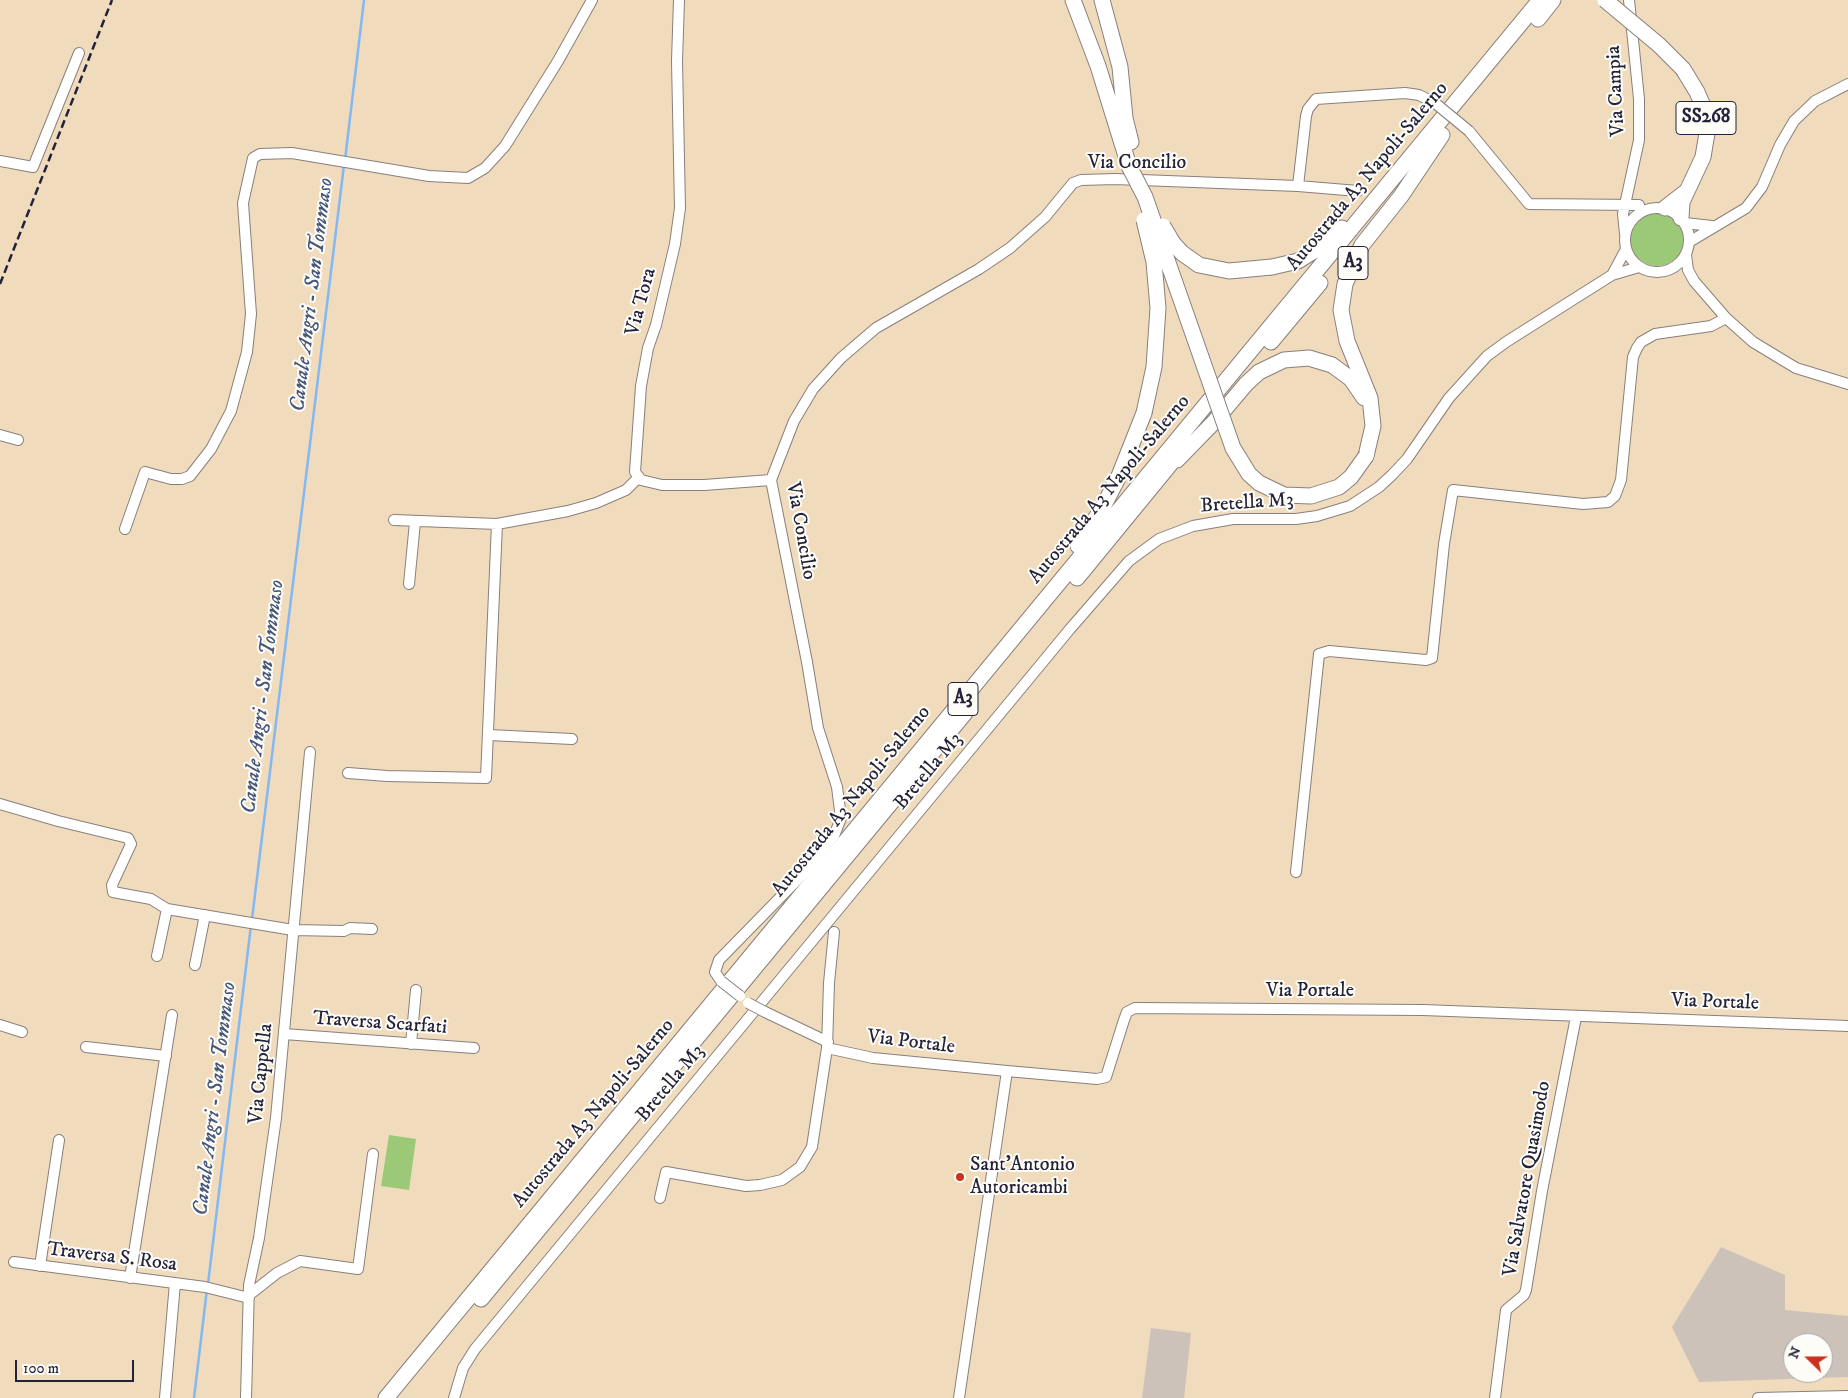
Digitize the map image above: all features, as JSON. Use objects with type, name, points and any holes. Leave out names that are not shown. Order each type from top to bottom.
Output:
[{"type":"highway","name":"A3","points":[[1073,0],[1134,164],[1233,448],[1249,474],[1271,490],[1284,495],[1311,496],[1339,486],[1351,477],[1366,456],[1373,426],[1370,398],[1346,340],[1341,310],[1345,284],[1362,245],[1401,196],[1438,132]]},
{"type":"highway","points":[[1095,0],[1114,44]]},
{"type":"highway","points":[[1102,0],[1114,44]]},
{"type":"highway","name":"Autostrada A3 Napoli-Salerno","points":[[399,1398],[1162,474],[1438,132],[1540,0]]},
{"type":"highway","name":"Autostrada A3 Napoli-Salerno","points":[[386,1398],[980,678],[1438,132],[1554,0]]},
{"type":"highway","name":"SS268","points":[[1605,0],[1659,45],[1683,69],[1700,99],[1706,118],[1707,133],[1704,157],[1682,202],[1683,221]]},
{"type":"highway","name":"A3","points":[[980,678],[1027,610],[1086,535],[1119,476],[1144,413],[1154,367],[1158,308],[1150,244],[1127,127],[1120,67],[1114,44]]},
{"type":"highway","name":"A3","points":[[1134,164],[1167,234],[1182,253],[1199,265],[1219,270],[1272,267],[1298,261],[1325,244],[1351,218],[1407,154],[1438,132]]},
{"type":"highway","name":"SS268","points":[[1651,207],[1688,190]]},
{"type":"highway","name":"A3","points":[[1162,474],[1214,422],[1246,384],[1260,372],[1284,360],[1308,358],[1332,365],[1347,375],[1358,388],[1371,413]]},
{"type":"street","points":[[125,529],[145,472],[171,479],[182,479],[190,476],[211,449],[231,410],[247,352],[251,314],[243,203],[253,158],[260,154],[292,153],[430,176],[468,178],[486,168],[505,146],[522,121],[592,0]]},
{"type":"street","name":"Via Tora","points":[[639,477],[635,472],[635,462],[641,386],[648,348],[656,325],[674,244],[680,208],[677,60],[679,0]]},
{"type":"street","name":"Via Campia","points":[[1623,223],[1639,140],[1639,99],[1629,0]]},
{"type":"street","points":[[0,161],[33,167],[79,53]]},
{"type":"street","points":[[1689,242],[1712,226],[1736,215],[1755,198],[1765,181],[1785,135],[1799,115],[1815,101],[1848,84]]},
{"type":"street","points":[[1298,186],[1306,116],[1308,109],[1316,99],[1405,93],[1420,95],[1435,103],[1469,130],[1529,204],[1609,206],[1626,204],[1651,207]]},
{"type":"street","points":[[1631,178],[1633,196],[1651,207],[1683,221],[1712,226]]},
{"type":"street","name":"Via Concilio","points":[[827,1045],[748,1003],[721,981],[715,972],[719,960],[806,871],[834,836],[840,818],[841,807],[837,788],[818,728],[771,480],[803,404],[817,383],[841,358],[876,328],[979,269],[1010,248],[1045,217],[1073,183],[1081,180],[1115,179],[1298,186],[1358,191]]},
{"type":"street","points":[[1609,206],[1617,210],[1623,223],[1626,249],[1639,267],[1653,272],[1669,270],[1678,265],[1686,254]]},
{"type":"street","points":[[1625,234],[1627,227],[1636,215],[1651,207]]},
{"type":"street","points":[[1683,221],[1689,242],[1686,254],[1688,270],[1694,281],[1726,318],[1753,342],[1785,363],[1811,374],[1848,384]]},
{"type":"street","name":"Bretella M3","points":[[1612,274],[1626,249]]},
{"type":"street","name":"Bretella M3","points":[[454,1398],[463,1368],[474,1350],[1076,621],[1129,561],[1159,539],[1193,526],[1233,520],[1296,519],[1317,516],[1350,506],[1365,497],[1392,475],[1407,459],[1449,398],[1487,356],[1612,274],[1639,267]]},
{"type":"street","points":[[1669,270],[1694,281]]},
{"type":"street","points":[[1296,872],[1319,654],[1329,651],[1426,660],[1432,658],[1444,544],[1453,490],[1583,504],[1608,502],[1615,496],[1621,480],[1633,357],[1637,348],[1647,337],[1655,334],[1711,326],[1726,318]]},
{"type":"street","points":[[0,435],[18,440]]},
{"type":"street","points":[[394,520],[497,524],[568,511],[596,503],[626,490],[639,477],[642,480],[662,485],[704,485],[771,480]]},
{"type":"street","points":[[409,584],[415,522]]},
{"type":"street","points":[[348,773],[387,776],[486,778],[497,524]]},
{"type":"street","points":[[489,736],[572,738]]},
{"type":"street","name":"Via Cappella","points":[[246,1398],[249,1297],[276,1118],[310,752]]},
{"type":"street","points":[[0,804],[58,821],[126,836],[131,844],[112,889],[114,892],[151,899],[167,909],[293,930],[344,931],[350,928],[372,929]]},
{"type":"street","points":[[157,956],[167,909]]},
{"type":"street","points":[[194,966],[205,915]]},
{"type":"street","points":[[660,1198],[666,1172],[746,1186],[782,1180],[800,1167],[812,1147],[827,1045],[829,983],[834,932]]},
{"type":"street","points":[[411,1044],[416,990]]},
{"type":"street","name":"Via Portale","points":[[827,1045],[873,1058],[1097,1079],[1106,1077],[1127,1012],[1135,1008],[1423,1010],[1848,1026]]},
{"type":"street","points":[[130,1278],[172,1015]]},
{"type":"street","name":"Via Salvatore Quasimodo","points":[[1495,1398],[1506,1310],[1524,1295],[1526,1290],[1542,1191],[1576,1017]]},
{"type":"street","points":[[0,1025],[22,1032]]},
{"type":"street","name":"Traversa Scarfati","points":[[284,1034],[474,1048]]},
{"type":"street","points":[[86,1047],[166,1056]]},
{"type":"street","points":[[959,1398],[1007,1071]]},
{"type":"street","points":[[40,1266],[59,1140]]},
{"type":"street","points":[[249,1297],[277,1273],[300,1262],[358,1269],[373,1154]]},
{"type":"street","name":"Traversa S. Rosa","points":[[14,1262],[208,1288],[249,1297]]},
{"type":"street","points":[[165,1398],[174,1283]]},
{"type":"street","points":[[1758,1398],[1848,1396]]},
{"type":"shaded area","points":[[1721,1247],[1785,1275],[1785,1310],[1848,1316],[1848,1377],[1833,1378],[1833,1333],[1783,1333],[1783,1379],[1699,1382],[1672,1327]]},
{"type":"shaded area","points":[[1151,1328],[1191,1333],[1184,1398],[1142,1398]]},
{"type":"green space","points":[[1657,212],[1667,214],[1676,220],[1682,229],[1684,239],[1682,249],[1676,258],[1667,264],[1657,266],[1647,264],[1638,258],[1632,249],[1630,239],[1632,229],[1638,220],[1647,214]]},
{"type":"green space","points":[[389,1135],[416,1139],[409,1190],[381,1186]]},
{"type":"waterway","name":"Canale Angri - San Tommaso","points":[[345,160],[364,0]]},
{"type":"waterway","name":"Canale Angri - San Tommaso","points":[[252,919],[344,165]]},
{"type":"waterway","name":"Canale Angri - San Tommaso","points":[[208,1284],[251,925]]},
{"type":"waterway","name":"Canale Angri - San Tommaso","points":[[194,1398],[207,1289]]},
{"type":"railway","points":[[0,284],[112,0]]},
{"type":"place","name":"Sant'Antonio Autoricambi","points":[[960,1177]]}]
